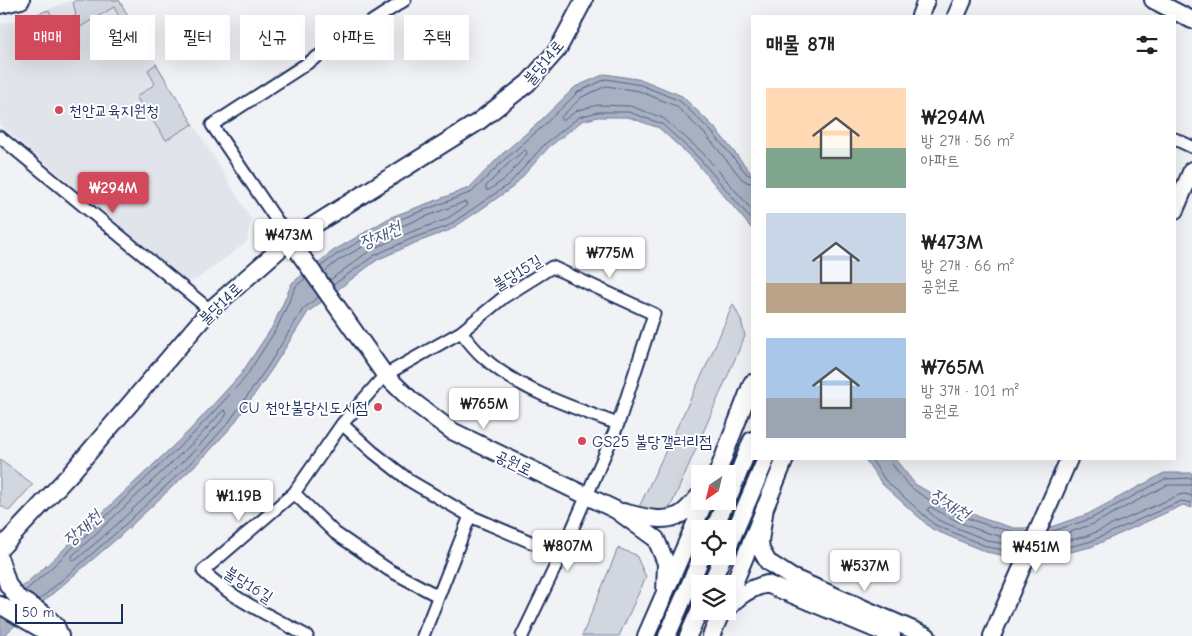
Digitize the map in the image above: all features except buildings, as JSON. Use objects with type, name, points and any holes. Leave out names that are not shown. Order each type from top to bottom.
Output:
[{"type":"street","points":[[0,5],[21,0]]},
{"type":"street","points":[[290,240],[212,125],[405,0]]},
{"type":"street","name":"불당14로","points":[[0,549],[72,472],[210,310],[290,240],[478,122],[528,83],[558,49],[584,0]]},
{"type":"street","points":[[920,15],[926,0]]},
{"type":"street","points":[[956,15],[963,0]]},
{"type":"street","points":[[1153,0],[1192,20]]},
{"type":"street","points":[[0,137],[210,310]]},
{"type":"street","points":[[1176,138],[1192,146]]},
{"type":"street","points":[[1176,208],[1192,170]]},
{"type":"street","name":"공원로","points":[[290,240],[385,375],[411,400],[452,431],[616,510]]},
{"type":"street","name":"불당15길","points":[[385,375],[460,332],[504,297],[552,267],[654,314],[618,424],[586,496]]},
{"type":"street","points":[[460,332],[484,358],[510,378],[551,398],[618,424]]},
{"type":"street","name":"불당16길","points":[[307,636],[241,600],[203,571],[294,493],[342,424],[385,375]]},
{"type":"street","points":[[720,465],[751,386]]},
{"type":"street","points":[[342,424],[373,452],[410,481],[470,516],[561,555]]},
{"type":"street","points":[[736,478],[751,442]]},
{"type":"street","points":[[736,528],[766,460]]},
{"type":"street","points":[[736,578],[785,460]]},
{"type":"street","points":[[992,636],[1069,460]]},
{"type":"street","points":[[294,493],[336,533],[389,570],[438,596]]},
{"type":"street","points":[[522,636],[561,555],[586,496]]},
{"type":"street","points":[[616,510],[658,520],[677,516],[691,505]]},
{"type":"street","points":[[765,507],[760,541],[761,550],[768,562],[791,585],[892,636]]},
{"type":"street","points":[[616,510],[656,539],[666,563],[665,593]]},
{"type":"street","points":[[646,636],[701,510]]},
{"type":"street","points":[[423,636],[470,516]]},
{"type":"street","points":[[0,560],[8,585],[17,597],[44,614],[56,626],[60,636]]},
{"type":"street","points":[[668,636],[698,565]]},
{"type":"street","points":[[736,600],[754,587],[767,584],[791,585],[927,636]]},
{"type":"street","points":[[0,605],[53,636]]},
{"type":"street","points":[[1001,613],[1007,636]]},
{"type":"street","points":[[688,636],[695,620]]},
{"type":"shaded area","points":[[73,0],[119,0],[128,15],[90,15],[90,60],[155,60],[251,219],[247,242],[197,279],[188,282],[0,125],[0,24],[15,21],[15,60],[80,60],[80,15],[35,15]]},
{"type":"shaded area","points":[[78,0],[119,0],[128,15],[118,15],[114,7],[100,15],[90,15],[90,21],[80,27],[80,15],[76,15],[73,2]]},
{"type":"shaded area","points":[[48,10],[52,15],[35,15]]},
{"type":"shaded area","points":[[156,64],[193,124],[166,140],[136,97],[155,84],[148,70]]},
{"type":"shaded area","points":[[733,304],[741,320],[745,336],[671,506],[659,512],[643,509],[639,507],[710,358]]},
{"type":"shaded area","points":[[0,460],[33,484],[9,511],[0,505]]},
{"type":"shaded area","points":[[618,548],[636,555],[646,577],[619,636],[582,636]]},
{"type":"water","name":"장재천","points":[[605,74],[643,80],[682,96],[714,127],[751,173],[751,228],[695,161],[659,128],[628,117],[598,117],[582,121],[549,147],[513,187],[450,230],[377,260],[308,312],[272,369],[233,425],[205,456],[120,536],[3,636],[0,636],[0,605],[45,567],[189,431],[241,374],[273,326],[292,283],[333,251],[391,217],[469,188],[501,155],[537,124],[575,87]]},
{"type":"water","name":"장재천","points":[[866,460],[896,460],[915,484],[944,501],[984,519],[1014,528],[1048,528],[1088,514],[1164,473],[1192,473],[1192,508],[1183,505],[1091,547],[1033,561],[986,552],[932,529],[882,484]]},
{"type":"place","name":"천안교육지원청","points":[[59,110]]},
{"type":"place","name":"CU 천안불당신도시점","points":[[378,407]]},
{"type":"place","name":"GS25 불당갤러리점","points":[[582,441]]}]
